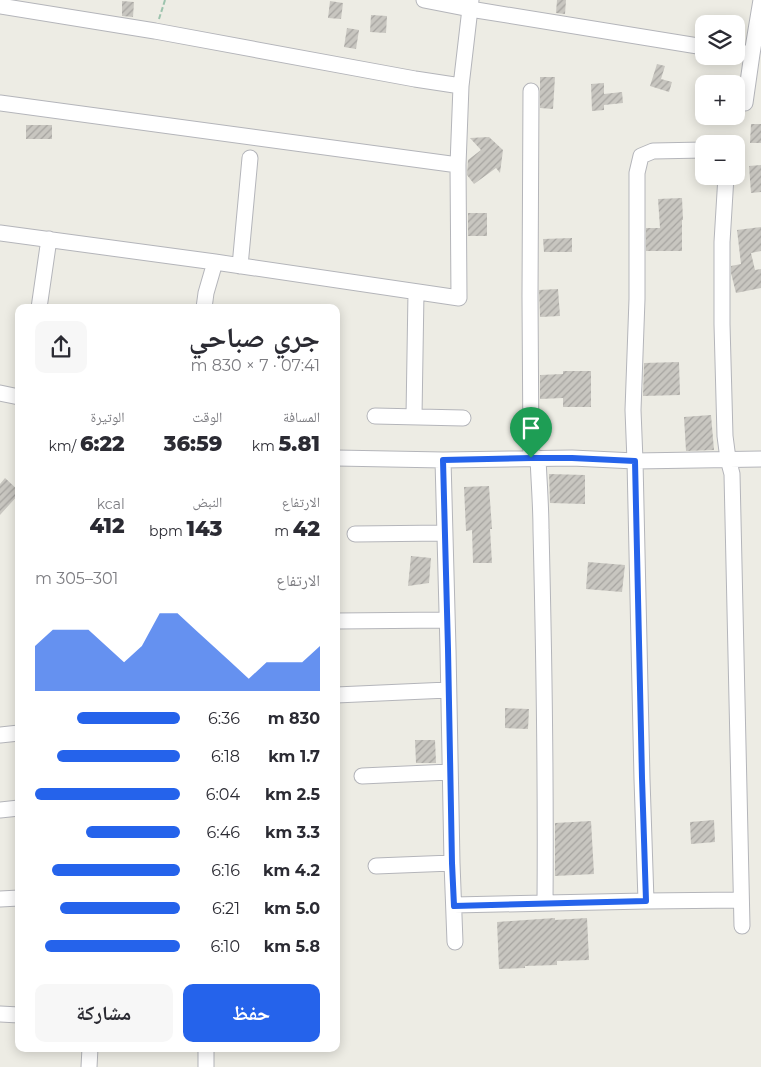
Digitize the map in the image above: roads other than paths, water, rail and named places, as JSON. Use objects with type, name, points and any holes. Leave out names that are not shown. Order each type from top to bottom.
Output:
[{"type":"street","points":[[424,0],[471,5],[695,45]]},
{"type":"street","points":[[745,103],[761,0]]},
{"type":"street","points":[[0,233],[459,298],[458,165],[461,86],[471,5]]},
{"type":"street","points":[[0,6],[156,31],[461,86]]},
{"type":"street","points":[[745,53],[752,54]]},
{"type":"street","points":[[531,92],[530,287],[535,458],[541,521],[546,792],[545,903]]},
{"type":"street","points":[[0,103],[458,165]]},
{"type":"street","points":[[646,901],[633,410],[637,299],[637,173],[641,156],[653,151],[695,150]]},
{"type":"street","points":[[240,266],[250,158]]},
{"type":"street","points":[[725,185],[722,242],[722,324],[725,436],[732,474],[742,926]]},
{"type":"street","points":[[40,304],[49,239]]},
{"type":"street","points":[[205,304],[215,262]]},
{"type":"street","points":[[414,416],[416,292]]},
{"type":"street","points":[[375,416],[463,418]]},
{"type":"street","points":[[340,458],[443,460],[572,458],[635,461],[761,459]]},
{"type":"street","points":[[443,460],[455,942]]},
{"type":"street","points":[[355,534],[444,533]]},
{"type":"street","points":[[340,621],[447,620]]},
{"type":"street","points":[[340,695],[448,690]]},
{"type":"street","points":[[0,735],[15,733]]},
{"type":"street","points":[[362,776],[450,772]]},
{"type":"street","points":[[0,810],[15,808]]},
{"type":"street","points":[[376,866],[452,863]]},
{"type":"street","points":[[0,900],[15,898]]},
{"type":"street","points":[[454,906],[742,900]]},
{"type":"street","points":[[0,1014],[15,1015]]},
{"type":"street","points":[[89,1067],[90,1052]]},
{"type":"street","points":[[206,1052],[206,1067]]}]
